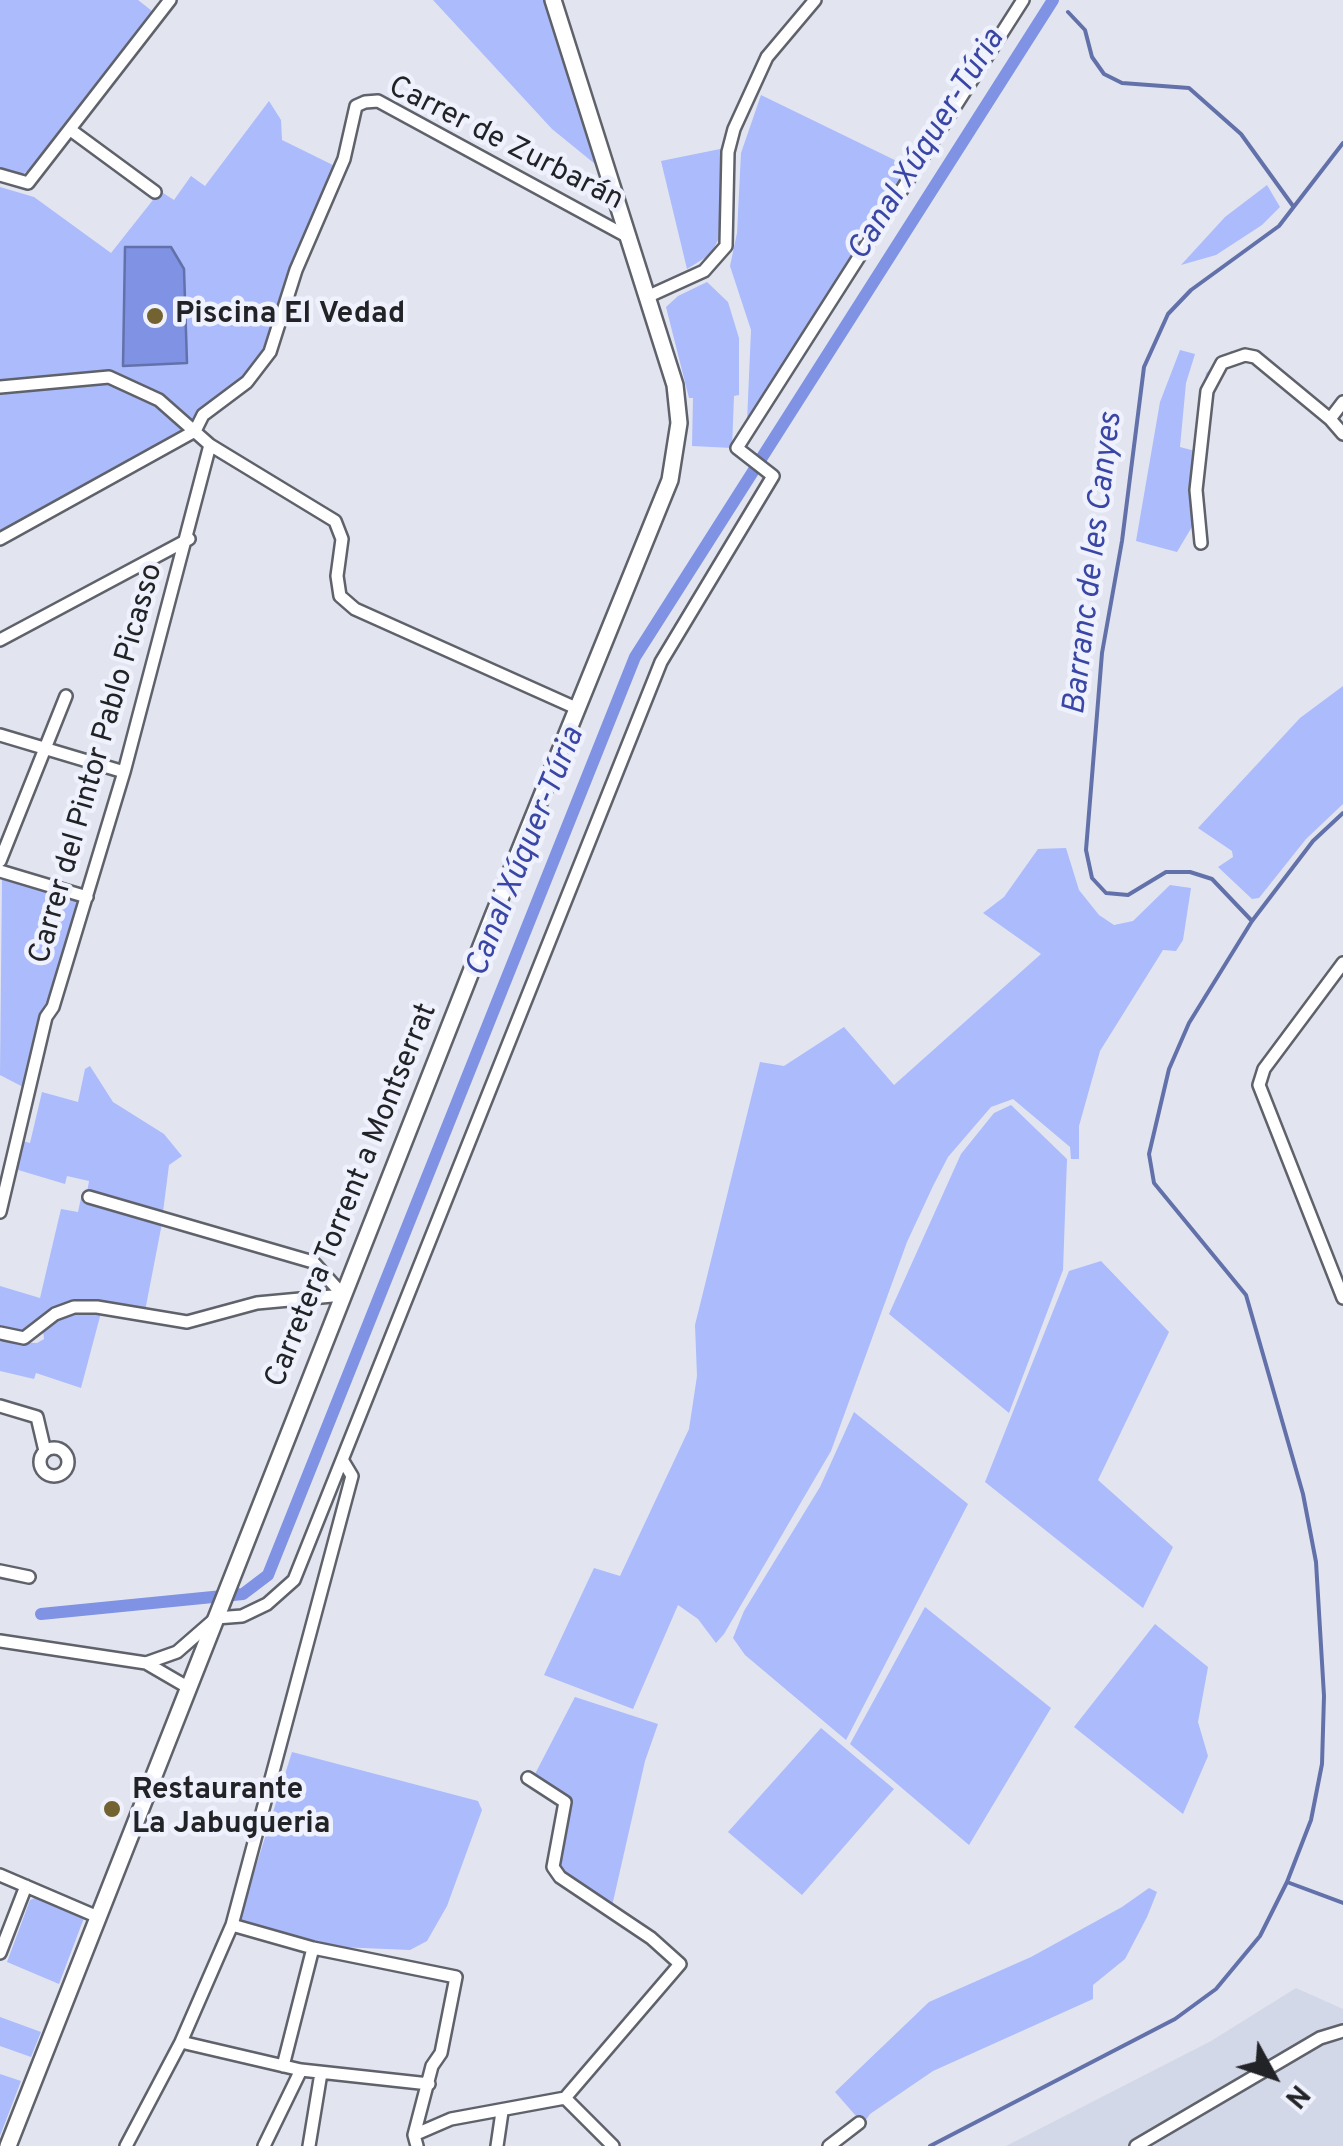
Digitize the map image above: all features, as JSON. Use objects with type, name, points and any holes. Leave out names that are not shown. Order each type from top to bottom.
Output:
[{"type":"main road","name":"Carretera Torrent a Montserrat","points":[[8,2146],[576,708],[660,508],[676,454],[675,385],[552,0]]},
{"type":"street","points":[[0,175],[28,183],[170,0]]},
{"type":"street","points":[[649,296],[704,272],[726,246],[728,152],[734,129],[766,57],[815,0]]},
{"type":"street","points":[[146,1664],[177,1652],[217,1615],[242,1616],[287,1589],[303,1562],[660,662],[773,476],[737,448],[1023,0]]},
{"type":"street","name":"Carrer de Zurbarán","points":[[195,431],[204,415],[246,382],[270,352],[296,270],[344,159],[356,106],[378,101],[630,238]]},
{"type":"street","points":[[72,131],[155,192]]},
{"type":"street","points":[[1202,543],[1196,490],[1207,391],[1222,363],[1244,355],[1255,357],[1343,434]]},
{"type":"street","points":[[0,386],[109,377],[159,400],[210,444],[335,520],[342,539],[336,576],[340,596],[355,609],[576,708]]},
{"type":"street","points":[[1330,419],[1343,402]]},
{"type":"street","points":[[0,539],[195,431]]},
{"type":"street","name":"Carrer del Pintor Pablo Picasso","points":[[0,1212],[4,1172],[46,1017],[54,1006],[124,772],[210,444]]},
{"type":"street","points":[[0,640],[188,539]]},
{"type":"street","points":[[0,860],[48,749],[66,696]]},
{"type":"street","points":[[0,735],[124,772]]},
{"type":"street","points":[[0,871],[88,896]]},
{"type":"street","points":[[1343,963],[1264,1069],[1260,1085],[1343,1298]]},
{"type":"street","points":[[89,1197],[313,1262],[343,1294]]},
{"type":"street","points":[[0,1333],[24,1338],[55,1314],[74,1307],[97,1306],[187,1322],[257,1303],[343,1294]]},
{"type":"street","points":[[0,1406],[37,1417],[44,1451]]},
{"type":"street","points":[[126,2146],[180,2042],[232,1925],[352,1476],[343,1461]]},
{"type":"street","points":[[0,1570],[29,1577]]},
{"type":"street","points":[[0,1641],[146,1664],[189,1688]]},
{"type":"street","points":[[415,2140],[451,2119],[566,2098],[680,1964],[651,1938],[560,1878],[553,1867],[565,1802],[528,1778]]},
{"type":"street","points":[[0,1875],[98,1918]]},
{"type":"street","points":[[0,1953],[26,1886]]},
{"type":"street","points":[[232,1925],[313,1948],[456,1977],[441,2053],[415,2140]]},
{"type":"street","points":[[283,2066],[313,1948]]},
{"type":"street","points":[[1146,2144],[1320,2038],[1343,2032]]},
{"type":"street","points":[[180,2042],[301,2070],[429,2084]]},
{"type":"street","points":[[264,2146],[301,2070]]},
{"type":"street","points":[[309,2146],[321,2073]]},
{"type":"street","points":[[566,2098],[614,2146]]},
{"type":"street","points":[[498,2146],[502,2112]]},
{"type":"street","points":[[830,2146],[859,2123]]},
{"type":"shaded area","points":[[0,0],[138,0],[152,11],[33,169],[22,174],[0,168]]},
{"type":"shaded area","points":[[433,0],[544,0],[600,168],[552,129]]},
{"type":"shaded area","points":[[761,95],[909,167],[747,422],[751,330],[730,266],[737,233],[741,153]]},
{"type":"shaded area","points":[[269,101],[281,120],[282,140],[339,168],[270,352],[195,431],[0,542],[0,187],[34,197],[111,253],[160,191],[174,200],[191,176],[205,186]]},
{"type":"shaded area","points":[[725,148],[720,236],[711,254],[687,269],[661,161]]},
{"type":"shaded area","points":[[1267,185],[1280,207],[1262,225],[1216,255],[1181,265],[1225,217]]},
{"type":"shaded area","name":"Piscina El Vedad","points":[[125,247],[171,247],[184,269],[187,363],[123,366]]},
{"type":"shaded area","points":[[707,282],[728,302],[739,338],[739,395],[734,396],[732,448],[692,446],[693,398],[689,398],[666,307],[678,296]]},
{"type":"shaded area","points":[[1180,350],[1195,354],[1186,383],[1180,447],[1195,451],[1206,373],[1231,351],[1242,351],[1247,361],[1232,362],[1219,375],[1198,461],[1193,525],[1177,552],[1136,541],[1160,402]]},
{"type":"shaded area","points":[[1343,686],[1343,804],[1306,839],[1259,898],[1252,899],[1218,867],[1233,857],[1232,851],[1198,828],[1300,718]]},
{"type":"shaded area","points":[[1066,848],[1079,890],[1099,915],[1114,925],[1133,921],[1170,885],[1191,888],[1183,940],[1176,951],[1163,950],[1100,1051],[1079,1126],[1079,1159],[1071,1159],[1070,1147],[1013,1099],[991,1107],[948,1157],[933,1186],[907,1242],[831,1451],[724,1634],[716,1643],[698,1619],[678,1605],[633,1709],[544,1675],[594,1568],[620,1576],[689,1429],[697,1376],[695,1325],[760,1062],[784,1066],[844,1027],[894,1085],[1041,954],[983,913],[1004,897],[1038,849]]},
{"type":"shaded area","points":[[2,877],[82,900],[25,1088],[0,1075]]},
{"type":"shaded area","points":[[90,1066],[113,1102],[164,1134],[182,1156],[169,1165],[163,1212],[87,1193],[89,1181],[67,1176],[65,1184],[15,1169],[22,1141],[30,1143],[42,1092],[78,1102],[85,1069]]},
{"type":"shaded area","points":[[1011,1105],[1067,1159],[1063,1270],[1009,1413],[889,1314],[961,1154],[994,1113]]},
{"type":"shaded area","points":[[81,1198],[163,1218],[145,1311],[103,1302],[72,1303],[56,1306],[33,1329],[24,1332],[0,1325],[0,1286],[40,1298],[61,1209],[78,1212]]},
{"type":"shaded area","points":[[1101,1261],[1169,1332],[1098,1480],[1173,1547],[1143,1608],[985,1482],[1069,1271]]},
{"type":"shaded area","points":[[102,1309],[81,1388],[36,1373],[34,1379],[0,1371],[0,1342],[37,1343],[44,1339],[43,1330],[60,1313]]},
{"type":"shaded area","points":[[854,1412],[968,1504],[846,1740],[745,1655],[733,1638],[744,1611],[820,1487]]},
{"type":"shaded area","points":[[925,1607],[1051,1708],[969,1845],[850,1744]]},
{"type":"shaded area","points":[[1155,1624],[1208,1667],[1198,1722],[1208,1756],[1183,1814],[1074,1727]]},
{"type":"shaded area","points":[[575,1697],[658,1724],[645,1761],[612,1906],[576,1886],[556,1865],[569,1803],[535,1774]]},
{"type":"shaded area","points":[[821,1728],[894,1789],[802,1895],[728,1832]]},
{"type":"shaded area","points":[[292,1752],[478,1801],[482,1810],[447,1906],[427,1941],[410,1950],[315,1946],[238,1923]]},
{"type":"shaded area","points":[[1149,1888],[1157,1892],[1147,1917],[1125,1959],[1093,1985],[1093,1999],[933,2071],[870,2114],[863,2124],[835,2092],[929,2002],[1031,1957]]},
{"type":"shaded area","points":[[35,1898],[84,1918],[59,1984],[7,1962],[30,1900]]},
{"type":"shaded area","points":[[1296,1988],[1343,2009],[1343,2146],[1006,2146],[1211,2041]]},
{"type":"shaded area","points":[[0,2017],[41,2032],[31,2057],[0,2046]]},
{"type":"shaded area","points":[[0,2074],[21,2081],[0,2136]]},
{"type":"waterway","name":"Canal Xúquer-Túria","points":[[41,1614],[243,1594],[268,1575],[635,657],[1053,0]]},
{"type":"waterway","points":[[1068,12],[1085,30],[1092,57],[1104,74],[1122,83],[1189,88],[1241,134],[1293,206]]},
{"type":"waterway","name":"Barranc de les Canyes","points":[[1252,921],[1212,879],[1190,872],[1166,872],[1128,895],[1106,893],[1092,878],[1086,850],[1102,653],[1122,541],[1144,367],[1168,314],[1191,290],[1279,226],[1343,143]]},
{"type":"waterway","points":[[930,2146],[1175,2019],[1216,1989],[1260,1936],[1311,1820],[1322,1764],[1324,1696],[1316,1562],[1303,1494],[1246,1295],[1154,1183],[1149,1154],[1169,1069],[1189,1023],[1252,921],[1313,841],[1343,813]]},
{"type":"waterway","points":[[1287,1882],[1343,1903]]},
{"type":"place","name":"Piscina El Vedad","points":[[155,316]]},
{"type":"place","name":"Restaurante La Jabugueria","points":[[112,1809]]}]
